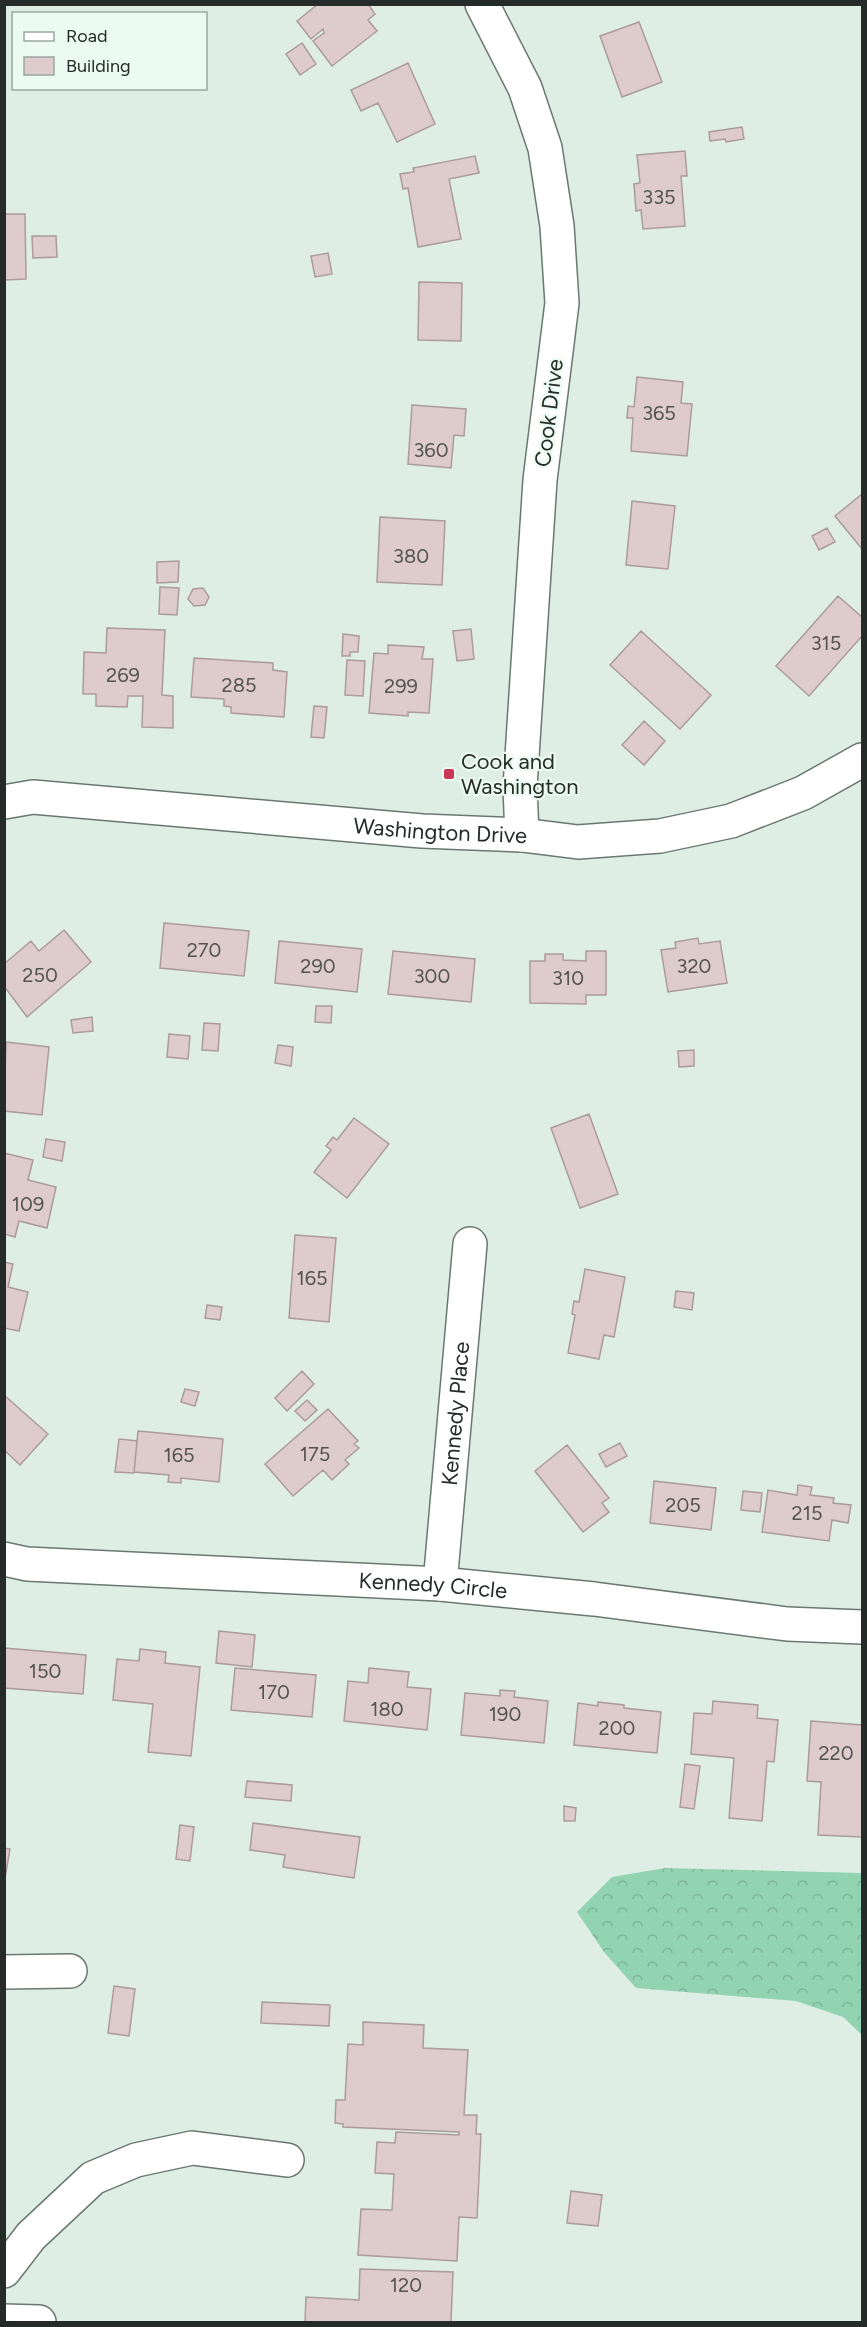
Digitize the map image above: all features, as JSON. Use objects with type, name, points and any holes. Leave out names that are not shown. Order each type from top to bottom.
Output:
[{"type":"street","name":"Cook Drive","points":[[482,4],[525,88],[545,148],[557,226],[562,303],[539,492],[520,787],[522,835]]},
{"type":"street","name":"Washington Drive","points":[[4,802],[33,797],[422,831],[522,835],[578,842],[660,836],[731,821],[803,793],[862,760]]},
{"type":"street","name":"Kennedy Place","points":[[440,1584],[470,1244]]},
{"type":"street","name":"Kennedy Circle","points":[[4,1559],[27,1564],[440,1584],[594,1599],[787,1624],[862,1627]]},
{"type":"street","points":[[4,1972],[70,1971]]},
{"type":"street","points":[[4,2271],[31,2236],[93,2178],[136,2160],[192,2148],[287,2160]]},
{"type":"street","points":[[4,2321],[39,2322]]},
{"type":"green space","points":[[665,1868],[862,1873],[862,2035],[843,2017],[796,2001],[636,1988],[604,1952],[577,1912],[612,1877]]},
{"type":"building","points":[[318,4],[368,4],[375,14],[368,20],[377,31],[332,66],[313,41],[324,33],[323,29],[311,39],[297,21]]},
{"type":"building","points":[[639,22],[662,82],[622,97],[600,36]]},
{"type":"building","points":[[302,43],[316,64],[300,75],[286,54]]},
{"type":"building","points":[[408,63],[435,124],[397,142],[378,103],[361,111],[351,90]]},
{"type":"building","points":[[742,127],[744,139],[726,142],[725,139],[710,141],[709,132]]},
{"type":"building","points":[[685,151],[687,176],[681,176],[685,226],[643,229],[641,210],[636,211],[634,184],[640,183],[637,155]]},
{"type":"building","points":[[475,156],[479,173],[449,179],[461,239],[418,247],[408,188],[403,189],[400,174],[414,172],[413,168]]},
{"type":"building","points":[[4,214],[25,214],[26,279],[4,280]]},
{"type":"building","points":[[32,236],[56,236],[57,257],[33,258]]},
{"type":"building","points":[[328,253],[332,274],[315,277],[311,256]]},
{"type":"building","points":[[419,282],[462,283],[461,341],[418,340]]},
{"type":"building","points":[[637,377],[683,382],[681,403],[692,404],[687,456],[631,451],[633,418],[627,418],[628,406],[634,407]]},
{"type":"building","points":[[412,405],[466,409],[464,436],[454,435],[451,468],[408,464]]},
{"type":"building","points":[[862,494],[862,549],[835,516]]},
{"type":"building","points":[[632,501],[675,506],[668,569],[626,565]]},
{"type":"building","points":[[380,517],[445,521],[442,585],[377,582]]},
{"type":"building","points":[[827,528],[835,542],[819,550],[812,536]]},
{"type":"building","points":[[179,561],[178,582],[157,583],[157,562]]},
{"type":"building","points":[[160,587],[179,588],[177,615],[159,614]]},
{"type":"building","points":[[203,588],[209,597],[205,605],[194,606],[188,599],[193,589]]},
{"type":"building","points":[[838,596],[862,617],[862,636],[809,696],[776,666]]},
{"type":"building","points":[[107,628],[165,630],[162,695],[173,696],[173,728],[142,727],[143,696],[128,696],[127,707],[96,706],[96,694],[83,694],[84,652],[106,653]]},
{"type":"building","points":[[471,629],[474,659],[457,661],[453,631]]},
{"type":"building","points":[[641,631],[711,695],[680,729],[610,665]]},
{"type":"building","points":[[343,634],[359,636],[358,652],[350,652],[350,656],[342,656]]},
{"type":"building","points":[[388,645],[424,647],[422,659],[433,659],[429,713],[408,712],[408,716],[369,713],[374,653],[388,654]]},
{"type":"building","points":[[194,658],[273,663],[273,670],[287,672],[284,717],[231,713],[231,707],[224,706],[224,699],[191,697]]},
{"type":"building","points":[[347,660],[365,661],[363,696],[345,695]]},
{"type":"building","points":[[314,706],[327,707],[324,738],[311,737]]},
{"type":"building","points":[[644,721],[665,741],[644,765],[622,745]]},
{"type":"building","points":[[164,923],[249,931],[244,976],[160,968]]},
{"type":"building","points":[[64,930],[91,962],[27,1017],[4,986],[4,964],[31,941],[39,951]]},
{"type":"building","points":[[698,938],[699,944],[720,941],[727,983],[668,992],[661,950],[676,948],[675,942]]},
{"type":"building","points":[[279,941],[362,949],[357,992],[275,983]]},
{"type":"building","points":[[393,951],[475,959],[471,1002],[388,994]]},
{"type":"building","points":[[586,951],[606,951],[606,995],[586,995],[586,1004],[530,1003],[530,961],[545,961],[545,954],[563,954],[563,960],[586,961]]},
{"type":"building","points":[[316,1006],[332,1006],[331,1023],[315,1022]]},
{"type":"building","points":[[92,1017],[93,1031],[73,1033],[71,1020]]},
{"type":"building","points":[[204,1023],[220,1024],[218,1051],[202,1050]]},
{"type":"building","points":[[169,1034],[190,1036],[188,1059],[167,1057]]},
{"type":"building","points":[[6,1042],[49,1047],[42,1115],[4,1111]]},
{"type":"building","points":[[278,1045],[293,1047],[291,1066],[275,1063]]},
{"type":"building","points":[[694,1050],[694,1066],[679,1067],[678,1051]]},
{"type":"building","points":[[589,1114],[618,1194],[580,1208],[551,1128]]},
{"type":"building","points":[[354,1118],[389,1144],[347,1198],[314,1172],[331,1150],[326,1146],[333,1137],[337,1140]]},
{"type":"building","points":[[46,1139],[65,1142],[62,1161],[43,1157]]},
{"type":"building","points":[[4,1153],[33,1160],[28,1180],[56,1187],[47,1228],[19,1221],[15,1237],[4,1234]]},
{"type":"building","points":[[295,1235],[336,1238],[329,1322],[289,1318]]},
{"type":"building","points":[[4,1262],[13,1264],[8,1287],[28,1292],[19,1331],[4,1328]]},
{"type":"building","points":[[585,1269],[625,1277],[614,1337],[604,1335],[599,1359],[568,1353],[575,1315],[572,1314],[574,1301],[579,1302]]},
{"type":"building","points":[[676,1291],[694,1293],[692,1310],[674,1307]]},
{"type":"building","points":[[207,1305],[222,1307],[220,1320],[205,1318]]},
{"type":"building","points":[[302,1371],[314,1384],[287,1411],[275,1398]]},
{"type":"building","points":[[185,1389],[199,1392],[195,1406],[181,1402]]},
{"type":"building","points":[[4,1395],[48,1434],[20,1465],[4,1450]]},
{"type":"building","points":[[307,1400],[317,1410],[305,1421],[295,1411]]},
{"type":"building","points":[[328,1409],[358,1441],[354,1444],[359,1448],[345,1460],[349,1464],[332,1480],[323,1470],[293,1496],[265,1464]]},
{"type":"building","points":[[138,1431],[223,1439],[219,1482],[181,1478],[181,1483],[168,1482],[169,1475],[134,1472]]},
{"type":"building","points":[[119,1439],[137,1441],[134,1473],[115,1472]]},
{"type":"building","points":[[620,1443],[627,1456],[606,1467],[599,1454]]},
{"type":"building","points":[[567,1445],[609,1498],[602,1503],[609,1512],[583,1532],[535,1471]]},
{"type":"building","points":[[654,1481],[716,1488],[711,1530],[650,1523]]},
{"type":"building","points":[[798,1485],[812,1487],[810,1495],[834,1498],[833,1503],[851,1505],[848,1523],[832,1520],[829,1541],[762,1532],[768,1490],[797,1495]]},
{"type":"building","points":[[743,1491],[762,1493],[760,1512],[741,1510]]},
{"type":"building","points":[[219,1631],[255,1635],[252,1667],[216,1663]]},
{"type":"building","points":[[4,1648],[86,1655],[83,1694],[4,1688]]},
{"type":"building","points":[[140,1649],[166,1652],[165,1663],[200,1667],[191,1756],[148,1752],[153,1704],[113,1700],[117,1659],[139,1661]]},
{"type":"building","points":[[235,1668],[316,1675],[312,1717],[231,1710]]},
{"type":"building","points":[[369,1668],[409,1672],[407,1687],[431,1689],[427,1730],[344,1721],[348,1681],[368,1683]]},
{"type":"building","points":[[500,1690],[515,1691],[514,1697],[548,1701],[544,1743],[461,1735],[465,1693],[500,1696]]},
{"type":"building","points":[[713,1701],[758,1705],[757,1718],[778,1720],[774,1762],[767,1761],[762,1821],[729,1818],[734,1758],[691,1754],[694,1713],[712,1714]]},
{"type":"building","points":[[598,1702],[624,1705],[624,1708],[661,1712],[657,1753],[574,1745],[578,1703],[598,1706]]},
{"type":"building","points":[[811,1721],[862,1725],[862,1837],[818,1835],[821,1782],[807,1781]]},
{"type":"building","points":[[685,1764],[700,1766],[694,1809],[680,1807]]},
{"type":"building","points":[[247,1781],[292,1785],[291,1801],[245,1797]]},
{"type":"building","points":[[564,1806],[576,1808],[575,1821],[564,1821]]},
{"type":"building","points":[[253,1823],[360,1837],[354,1878],[283,1867],[285,1855],[250,1850]]},
{"type":"building","points":[[180,1825],[194,1827],[190,1861],[176,1859]]},
{"type":"building","points":[[4,1848],[10,1849],[4,1884]]},
{"type":"building","points":[[114,1986],[135,1989],[129,2036],[108,2033]]},
{"type":"building","points":[[262,2002],[330,2005],[329,2026],[261,2023]]},
{"type":"building","points":[[363,2022],[424,2025],[423,2048],[468,2050],[464,2115],[477,2115],[476,2134],[481,2134],[477,2218],[459,2217],[457,2261],[358,2255],[361,2209],[392,2210],[394,2174],[375,2173],[377,2142],[395,2143],[396,2132],[459,2135],[459,2132],[343,2127],[343,2124],[335,2123],[336,2100],[345,2100],[348,2044],[363,2045]]},
{"type":"building","points":[[571,2191],[602,2195],[598,2226],[567,2223]]},
{"type":"building","points":[[360,2269],[453,2272],[451,2322],[305,2322],[306,2297],[359,2300]]},
{"type":"place","name":"Cook and Washington","points":[[449,774]]}]
